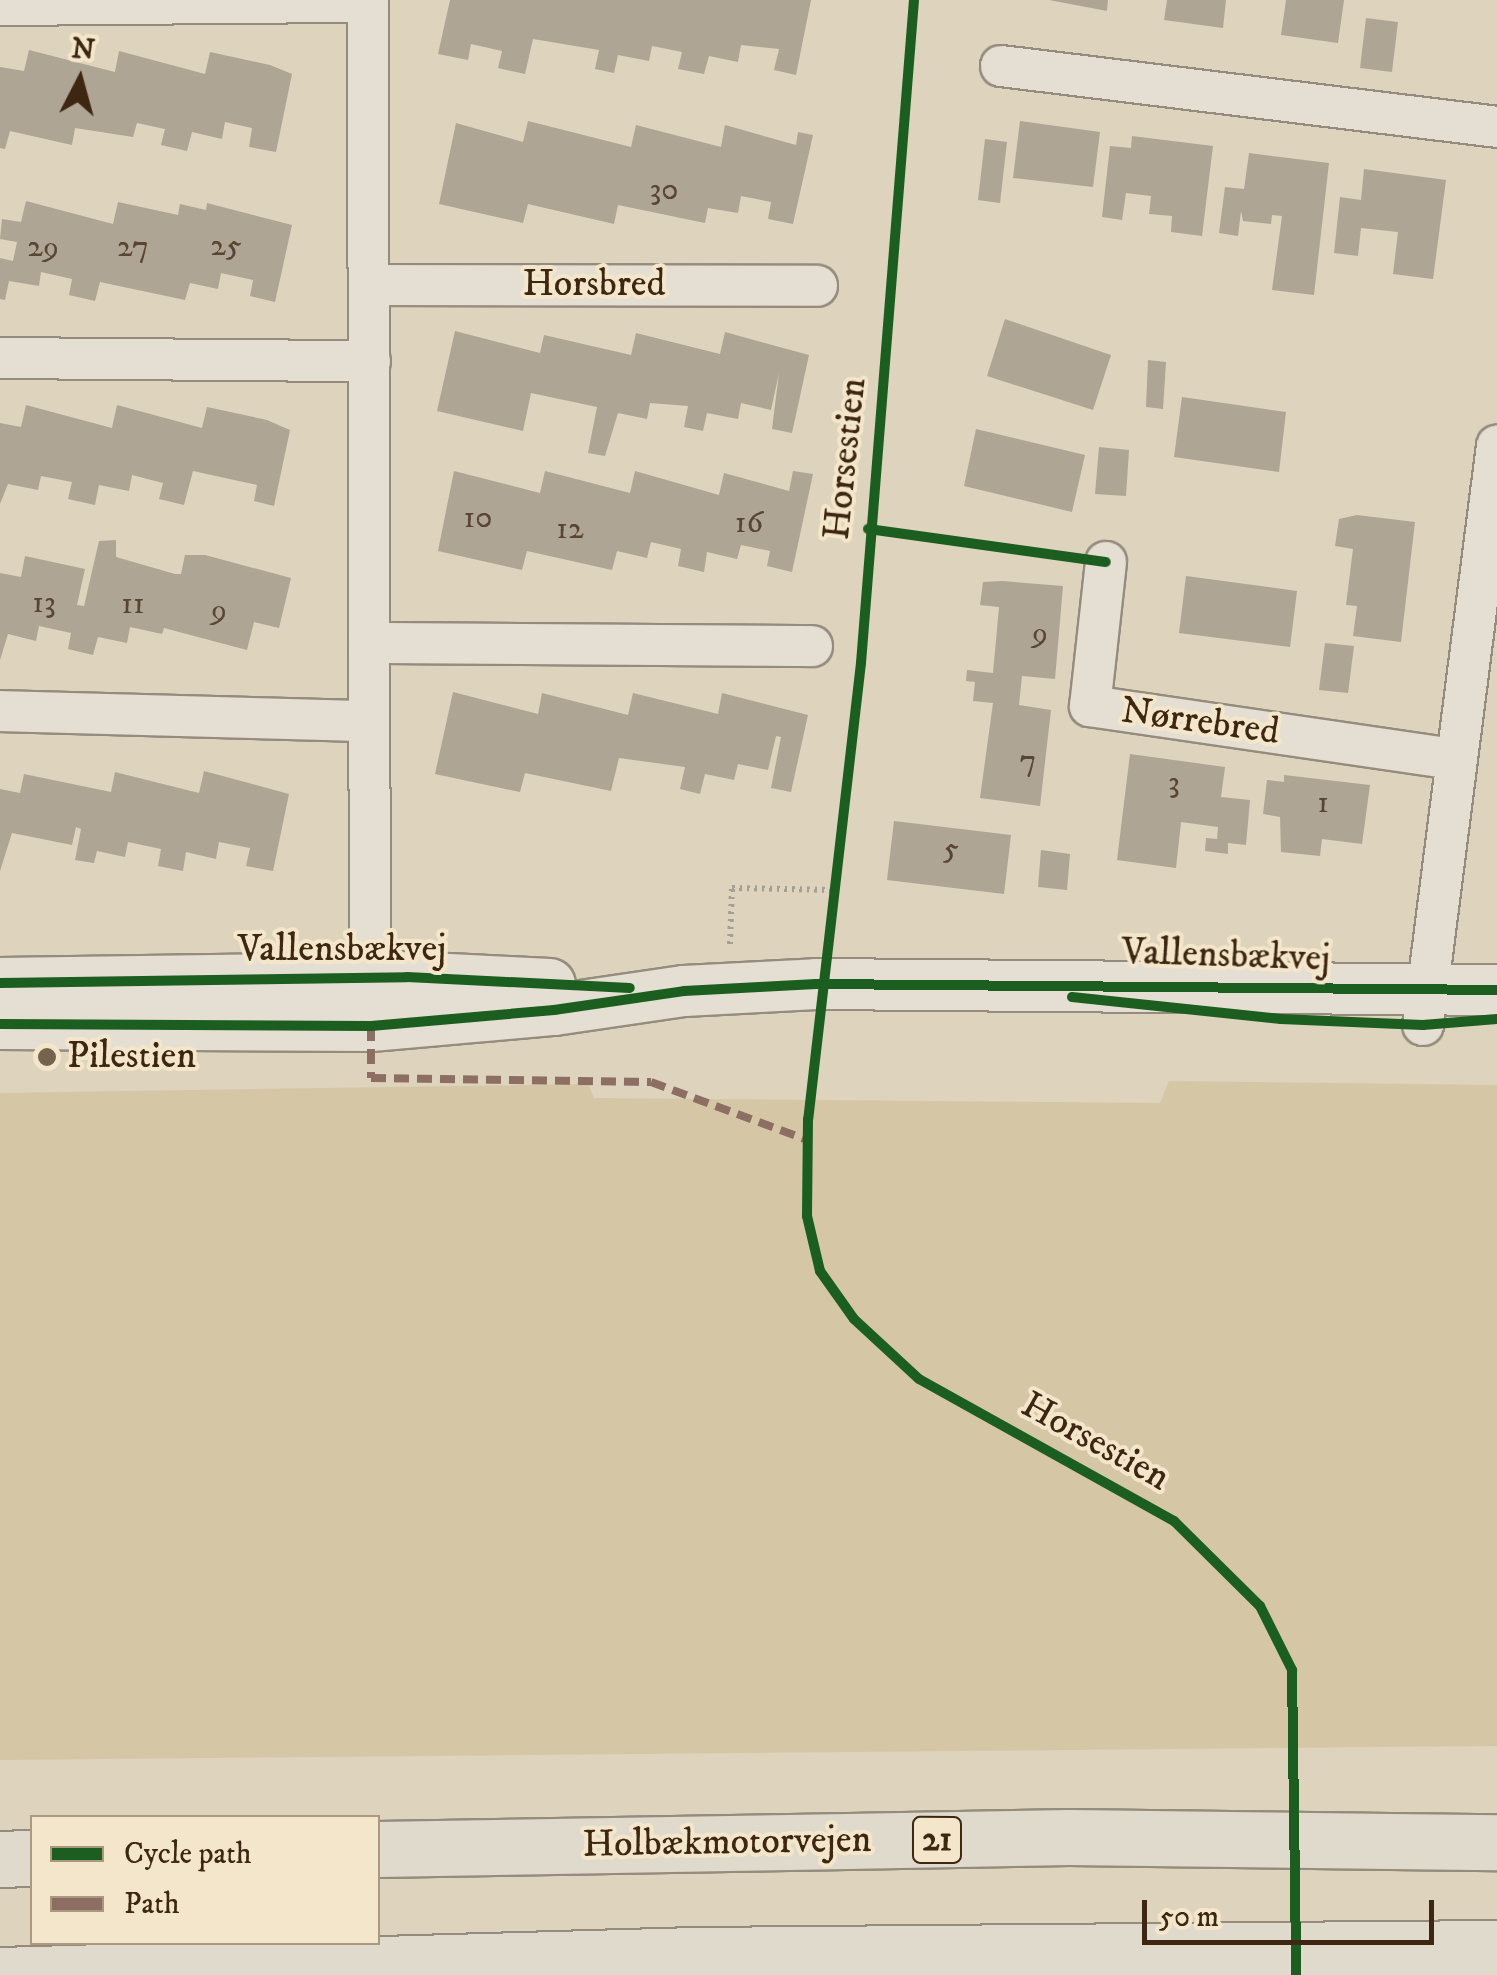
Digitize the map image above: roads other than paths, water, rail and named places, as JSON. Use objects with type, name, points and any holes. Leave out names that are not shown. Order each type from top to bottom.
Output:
[{"type":"highway","points":[[1069,1838],[1497,1810]]},
{"type":"highway","name":"Holbækmotorvejen","points":[[380,1849],[1069,1838],[1497,1842]]},
{"type":"highway","points":[[0,1859],[30,1858]]},
{"type":"highway","points":[[1342,1946],[1497,1960]]},
{"type":"highway","points":[[0,1974],[1342,1946],[1497,1948]]},
{"type":"street","points":[[0,4],[368,1],[372,285],[370,1002]]},
{"type":"street","points":[[1002,66],[1497,127]]},
{"type":"street","name":"Horsbred","points":[[372,285],[816,286]]},
{"type":"street","points":[[0,358],[370,361]]},
{"type":"street","points":[[1424,1008],[1454,759],[1480,692],[1497,446]]},
{"type":"street","name":"Nørrebred","points":[[1106,562],[1090,706],[1454,759]]},
{"type":"street","points":[[370,643],[812,646]]},
{"type":"street","points":[[0,711],[368,721]]},
{"type":"street","name":"Vallensbækvej","points":[[0,984],[370,1002]]},
{"type":"street","name":"Vallensbækvej","points":[[0,1024],[370,1002],[953,984],[1280,1019],[1424,1008],[1497,990]]},
{"type":"street","name":"Vallensbækvej","points":[[1424,1008],[1497,1019]]},
{"type":"place","name":"Pilestien","points":[[47,1057]]}]
